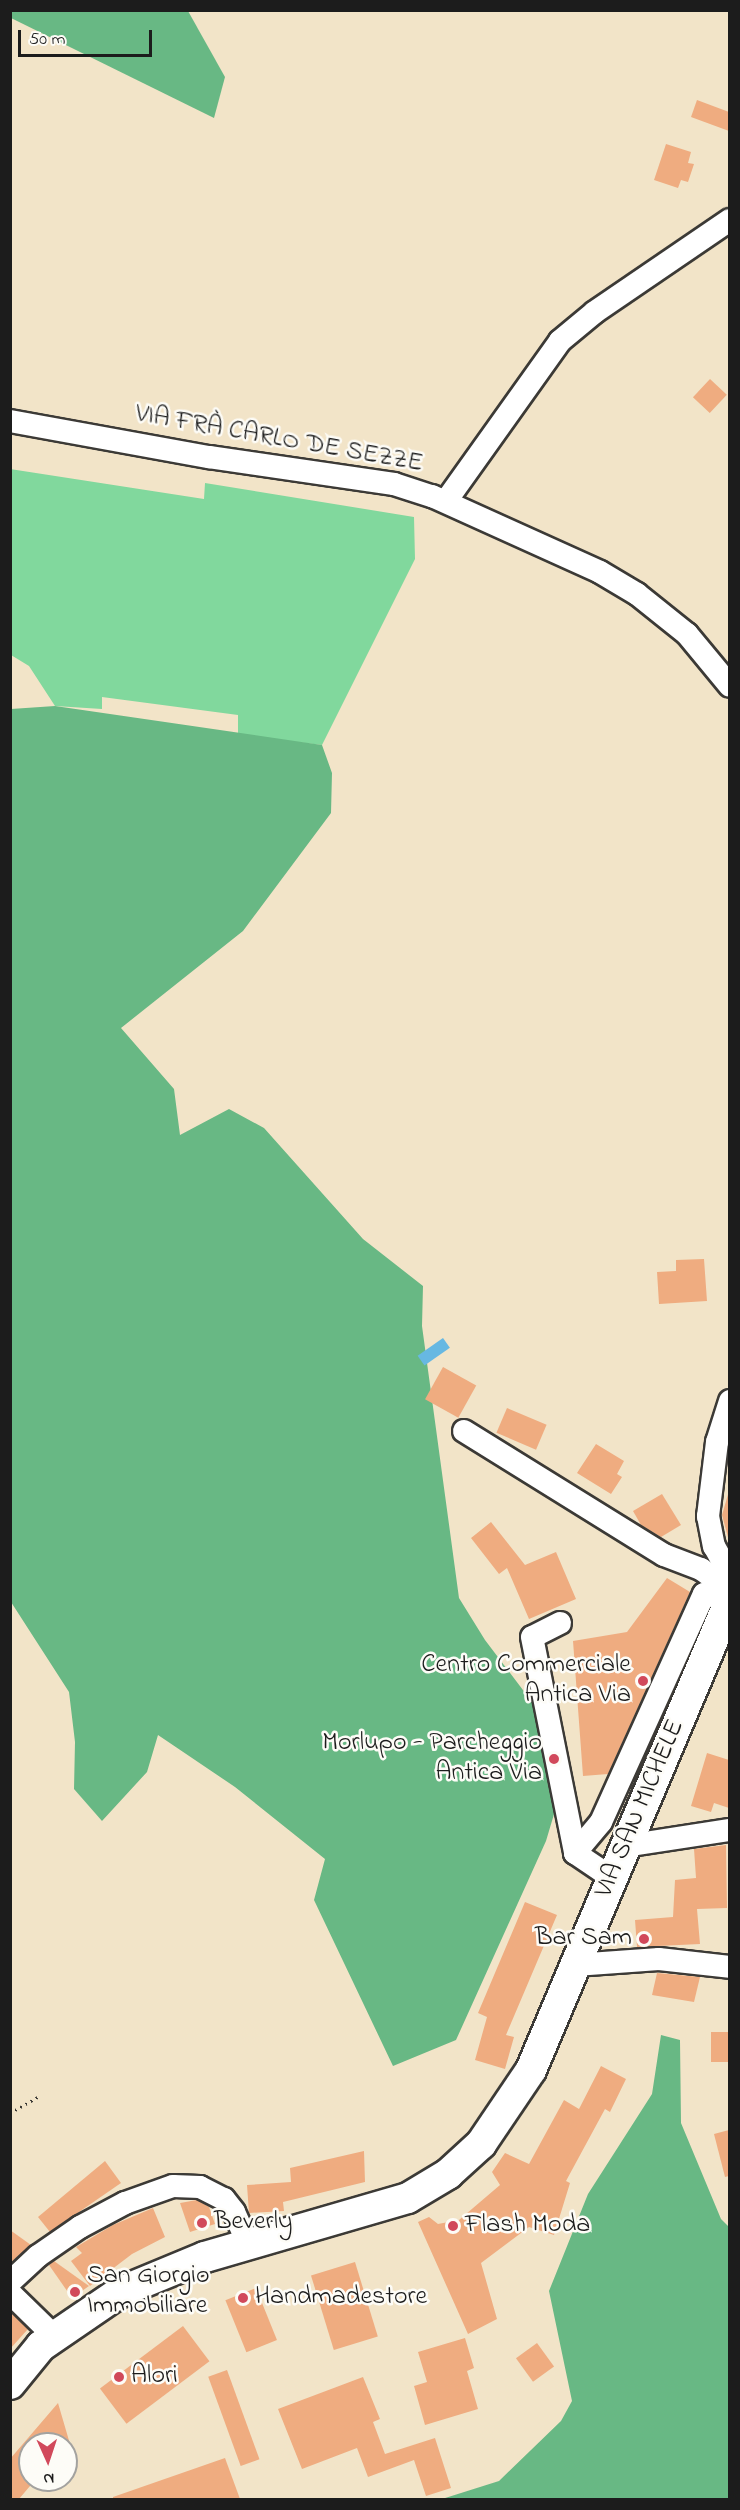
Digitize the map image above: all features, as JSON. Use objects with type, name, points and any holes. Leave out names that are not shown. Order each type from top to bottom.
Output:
[{"type":"main road","name":"VIA SAN MICHELE","points":[[12,2380],[54,2336],[99,2304],[139,2283],[248,2244],[391,2205],[424,2190],[454,2169],[481,2144],[513,2102],[531,2070],[729,1600]]},
{"type":"street","points":[[446,501],[560,341],[596,312],[729,220]]},
{"type":"street","name":"VIA FRÀ CARLO DE SEZZE","points":[[10,421],[209,457],[394,484],[446,501],[600,572],[637,594],[687,634],[729,686]]},
{"type":"street","points":[[729,1401],[717,1442],[708,1516],[714,1546],[729,1575]]},
{"type":"street","points":[[464,1431],[664,1555],[701,1569],[729,1590]]},
{"type":"street","points":[[575,1853],[601,1822],[704,1594],[729,1600]]},
{"type":"street","points":[[560,1623],[532,1637],[575,1853],[612,1878]]},
{"type":"street","points":[[625,1846],[729,1830]]},
{"type":"street","points":[[575,1965],[659,1959],[729,1966]]},
{"type":"street","points":[[10,2282],[38,2256],[80,2227],[142,2196],[173,2186],[200,2187],[224,2199],[234,2212],[248,2244]]},
{"type":"street","points":[[10,2293],[54,2336]]},
{"type":"path","points":[[10,2113],[40,2096]]},
{"type":"green space","points":[[10,11],[188,11],[225,77],[214,118],[11,18]]},
{"type":"green space","points":[[10,469],[204,499],[205,483],[414,517],[415,559],[322,745],[238,735],[238,715],[102,697],[102,709],[55,706],[29,666],[11,655]]},
{"type":"green space","points":[[55,706],[322,745],[332,773],[331,813],[243,931],[121,1028],[174,1089],[180,1135],[229,1109],[264,1128],[363,1239],[423,1286],[422,1326],[459,1598],[485,1640],[532,1702],[560,1794],[546,1841],[456,2040],[393,2066],[314,1900],[325,1859],[235,1787],[158,1735],[147,1772],[102,1821],[74,1789],[75,1742],[69,1692],[11,1602],[11,709]]},
{"type":"green space","points":[[661,2035],[680,2040],[681,2123],[721,2219],[729,2227],[729,2499],[442,2499],[499,2481],[561,2421],[572,2401],[549,2291],[588,2194],[652,2094]]},
{"type":"water","points":[[443,1338],[450,1348],[424,1366],[418,1356]]},
{"type":"building","points":[[697,100],[729,112],[729,131],[691,117]]},
{"type":"building","points":[[666,144],[691,152],[688,163],[694,164],[688,182],[681,180],[678,188],[654,180]]},
{"type":"building","points":[[710,379],[727,395],[710,413],[693,397]]},
{"type":"building","points":[[704,1259],[707,1301],[659,1304],[657,1272],[676,1271],[676,1260]]},
{"type":"building","points":[[443,1367],[476,1385],[458,1418],[425,1399]]},
{"type":"building","points":[[507,1408],[547,1425],[536,1450],[496,1433]]},
{"type":"building","points":[[596,1444],[624,1461],[617,1474],[622,1477],[611,1494],[577,1473]]},
{"type":"building","points":[[729,1491],[729,1541],[722,1515]]},
{"type":"building","points":[[662,1494],[681,1525],[661,1537],[641,1525],[633,1511]]},
{"type":"building","points":[[491,1522],[525,1565],[556,1552],[576,1599],[529,1619],[507,1568],[499,1574],[471,1538]]},
{"type":"building","points":[[667,1578],[690,1592],[608,1774],[583,1776],[573,1641],[627,1632]]},
{"type":"building","points":[[707,1753],[729,1760],[729,1808],[714,1803],[711,1812],[691,1806]]},
{"type":"building","points":[[726,1845],[727,1908],[697,1909],[700,1944],[637,1947],[635,1920],[673,1917],[675,1880],[696,1878],[694,1849]]},
{"type":"building","points":[[525,1902],[557,1915],[506,2035],[514,2037],[505,2069],[475,2060],[487,2017],[478,2013]]},
{"type":"building","points":[[657,1973],[700,1977],[694,2002],[652,1995]]},
{"type":"building","points":[[711,2032],[729,2032],[729,2062],[711,2062]]},
{"type":"building","points":[[601,2066],[626,2079],[610,2112],[605,2109],[566,2181],[570,2183],[554,2235],[529,2227],[481,2263],[497,2319],[468,2334],[418,2222],[429,2217],[438,2224],[459,2220],[500,2185],[492,2172],[505,2153],[529,2164],[564,2100],[579,2109]]},
{"type":"building","points":[[729,2130],[729,2176],[725,2177],[714,2134]]},
{"type":"building","points":[[364,2151],[365,2182],[283,2202],[284,2211],[249,2213],[247,2185],[291,2182],[290,2168]]},
{"type":"building","points":[[105,2161],[121,2183],[50,2232],[38,2217]]},
{"type":"building","points":[[197,2200],[209,2207],[215,2224],[190,2232],[180,2203]]},
{"type":"building","points":[[153,2208],[165,2237],[132,2254],[90,2286],[71,2261],[82,2253],[76,2247],[113,2225]]},
{"type":"building","points":[[10,2230],[31,2245],[10,2263]]},
{"type":"building","points":[[54,2261],[89,2286],[72,2298],[49,2265]]},
{"type":"building","points":[[355,2262],[378,2337],[334,2350],[311,2275]]},
{"type":"building","points":[[256,2288],[277,2340],[246,2352],[225,2300]]},
{"type":"building","points":[[10,2312],[28,2329],[10,2349]]},
{"type":"building","points":[[183,2326],[209,2361],[126,2424],[100,2389]]},
{"type":"building","points":[[465,2338],[474,2368],[467,2371],[478,2409],[425,2425],[414,2386],[427,2382],[418,2352]]},
{"type":"building","points":[[537,2343],[554,2366],[533,2382],[516,2358]]},
{"type":"building","points":[[227,2370],[259,2459],[241,2466],[208,2377]]},
{"type":"building","points":[[363,2377],[380,2419],[373,2422],[385,2454],[435,2438],[451,2488],[426,2496],[414,2460],[368,2477],[357,2448],[302,2469],[278,2409]]},
{"type":"building","points":[[58,2403],[66,2432],[33,2432]]},
{"type":"building","points":[[18,2450],[18,2492],[25,2492],[19,2499],[10,2499],[10,2459]]},
{"type":"building","points":[[225,2458],[240,2499],[113,2499],[113,2497]]},
{"type":"place","name":"Centro Commerciale Antica Via","points":[[643,1681]]},
{"type":"place","name":"Morlupo - Parcheggio Antica Via","points":[[554,1759]]},
{"type":"place","name":"Bar Sam","points":[[644,1939]]},
{"type":"place","name":"Beverly","points":[[202,2223]]},
{"type":"place","name":"Flash Moda","points":[[453,2226]]},
{"type":"place","name":"San Giorgio Immobiliare","points":[[75,2292]]},
{"type":"place","name":"Handmadestore","points":[[243,2298]]},
{"type":"place","name":"Alori","points":[[119,2377]]}]
